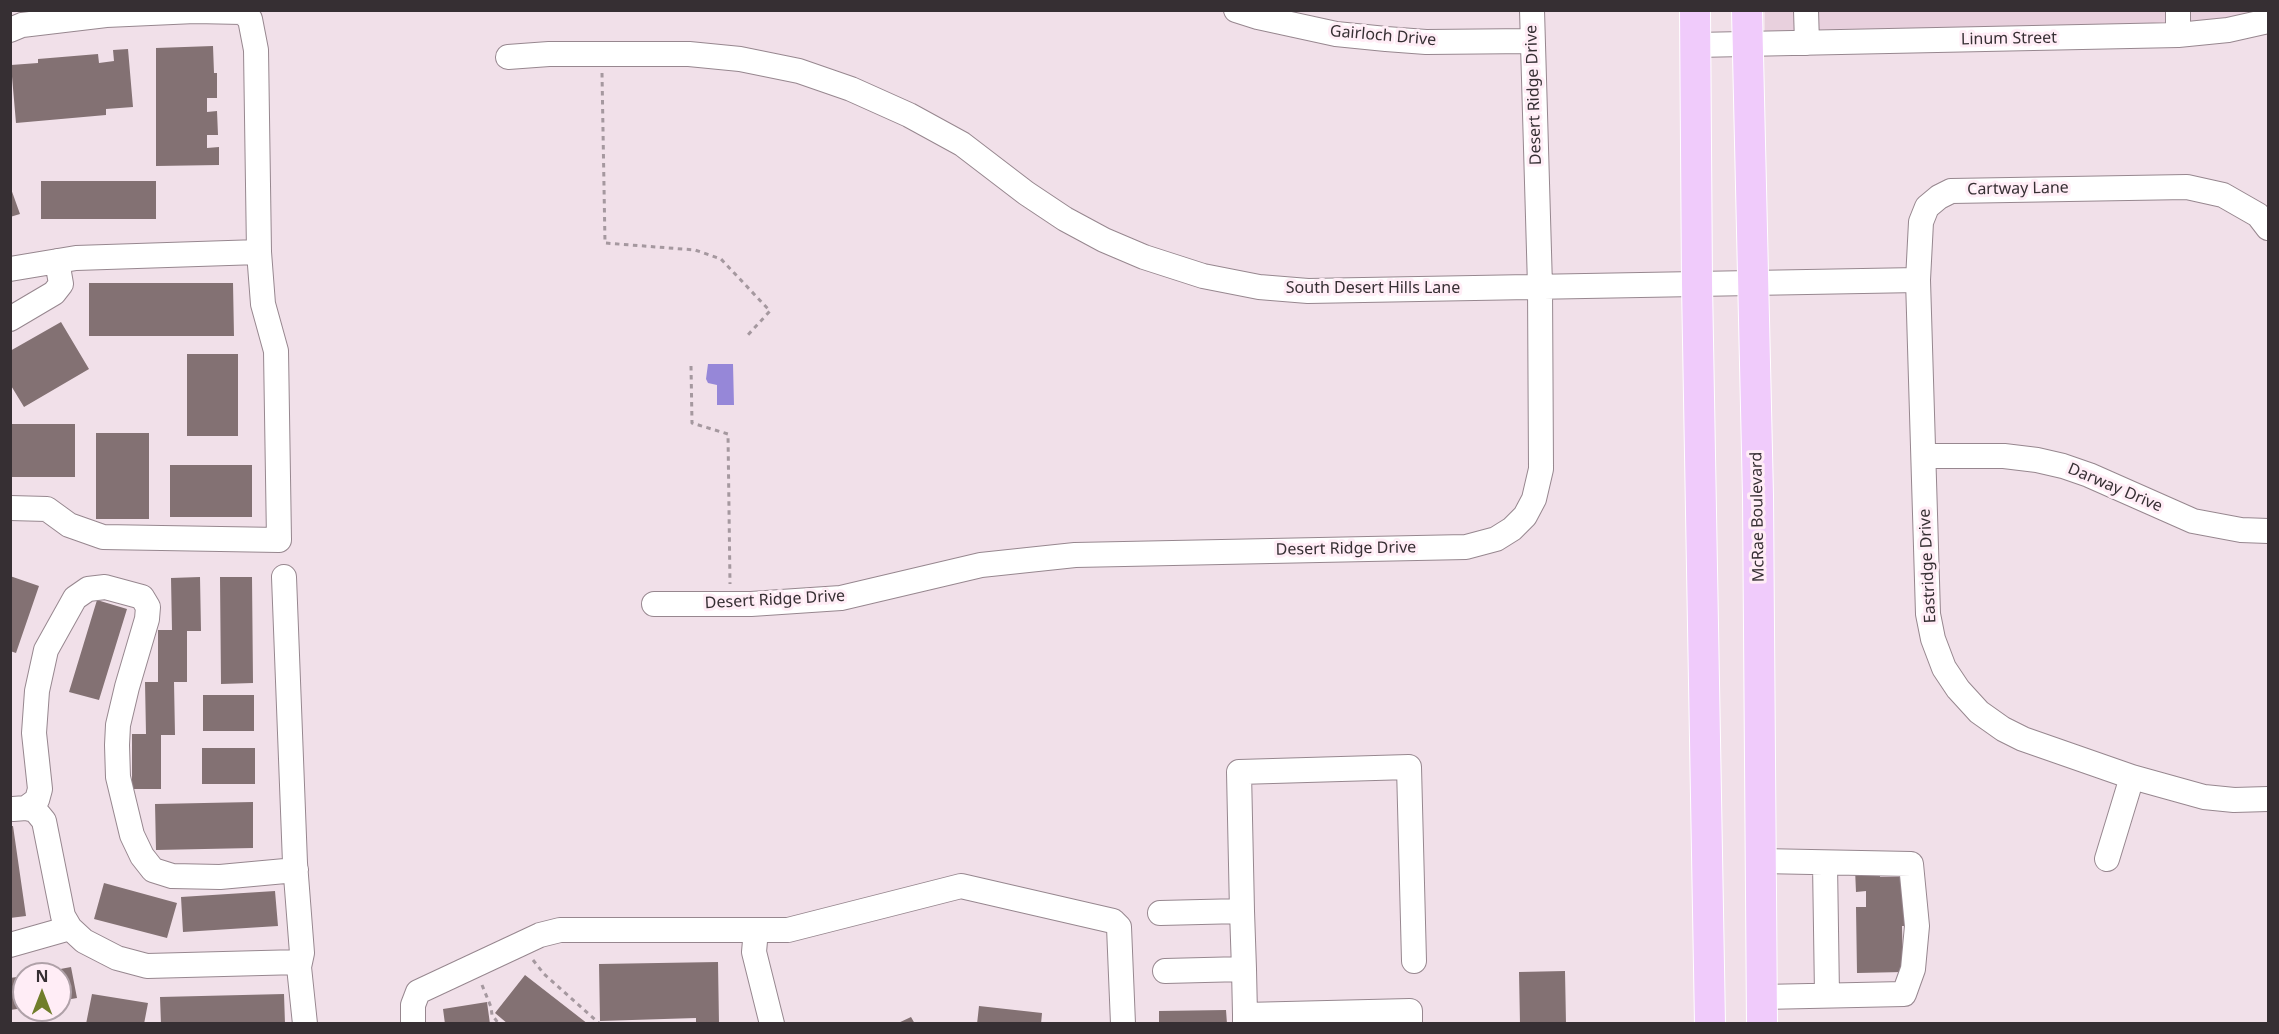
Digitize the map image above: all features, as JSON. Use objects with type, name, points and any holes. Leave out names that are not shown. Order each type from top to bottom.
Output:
[{"type":"main road","points":[[1695,10],[1697,284],[1710,1023]]},
{"type":"main road","name":"McRae Boulevard","points":[[1747,10],[1758,496],[1762,1010]]},
{"type":"street","name":"Gairloch Drive","points":[[1236,10],[1336,34],[1426,42],[1532,41]]},
{"type":"street","name":"Desert Ridge Drive","points":[[654,604],[730,604],[841,598],[981,565],[1075,555],[1466,547],[1496,539],[1512,529],[1525,516],[1540,482],[1540,286],[1532,10]]},
{"type":"street","points":[[1806,10],[1807,43]]},
{"type":"street","points":[[2178,10],[2178,35]]},
{"type":"street","points":[[10,30],[22,25],[106,15],[242,12],[250,19],[256,50],[259,252],[263,304],[276,351],[279,540],[103,537],[69,525],[47,509],[10,508]]},
{"type":"street","name":"Linum Street","points":[[1696,45],[2178,35],[2228,30],[2268,21]]},
{"type":"street","name":"South Desert Hills Lane","points":[[508,57],[602,53],[689,54],[740,60],[799,71],[850,89],[909,115],[962,144],[1026,193],[1065,219],[1104,240],[1203,276],[1258,287],[1308,291],[1753,283]]},
{"type":"street","name":"Cartway Lane","points":[[1918,280],[1921,222],[1927,207],[1951,191],[2187,187],[2223,195],[2258,215],[2268,228]]},
{"type":"street","points":[[10,269],[76,258],[259,252]]},
{"type":"street","points":[[10,319],[54,293],[61,284],[57,261]]},
{"type":"street","points":[[1753,283],[1918,280]]},
{"type":"street","name":"Eastridge Drive","points":[[1918,280],[1928,614],[1933,639],[1958,689],[1979,712],[2003,729],[2023,739],[2132,777],[2204,797],[2234,800],[2268,799]]},
{"type":"street","name":"Darway Drive","points":[[1923,456],[2004,456],[2037,460],[2089,475],[2193,521],[2241,530],[2268,531]]},
{"type":"street","points":[[284,578],[296,870],[302,953],[300,962],[305,1023]]},
{"type":"street","points":[[18,809],[37,800],[40,789],[34,733],[37,691],[46,650],[75,598],[88,589],[105,587],[142,597],[148,607],[147,619],[118,725],[117,745],[118,777],[132,835],[142,856],[153,870],[172,876],[220,877],[296,870]]},
{"type":"street","points":[[1410,1023],[1410,1011],[1245,1019],[1239,772],[1409,767],[1414,962]]},
{"type":"street","points":[[2107,859],[2132,777]]},
{"type":"street","points":[[18,809],[35,810],[44,821],[63,916],[70,928],[84,941],[117,958],[147,966],[300,962]]},
{"type":"street","points":[[1761,861],[1911,864],[1917,926],[1913,969],[1904,994],[1827,995],[1762,1010]]},
{"type":"street","points":[[1825,862],[1827,995]]},
{"type":"street","points":[[413,1023],[413,1005],[418,992],[540,935],[560,930],[788,930],[961,886],[1113,921],[1119,927],[1123,1023]]},
{"type":"street","points":[[1160,913],[1242,911]]},
{"type":"street","points":[[10,945],[70,928]]},
{"type":"street","points":[[756,930],[754,952],[772,1023]]},
{"type":"street","points":[[1165,971],[1244,969]]},
{"type":"path","points":[[602,53],[605,243],[695,250],[721,259],[770,311],[746,337]]},
{"type":"path","points":[[691,366],[692,423],[728,434],[730,604]]},
{"type":"path","points":[[521,944],[544,974],[600,1023]]},
{"type":"path","points":[[474,966],[491,1007],[492,1015],[499,1023]]},
{"type":"shaded area","points":[[1765,11],[2258,11],[2197,34],[1765,45]]},
{"type":"shaded area","points":[[708,364],[733,364],[734,405],[717,405],[717,385],[708,383],[706,379]]},
{"type":"building","points":[[213,46],[214,73],[217,73],[217,98],[207,98],[207,112],[217,111],[218,135],[207,135],[207,148],[219,147],[219,165],[156,166],[156,48]]},
{"type":"building","points":[[128,49],[133,107],[106,109],[106,115],[16,123],[11,65],[38,63],[38,59],[98,54],[99,63],[114,61],[113,50]]},
{"type":"building","points":[[41,181],[156,181],[156,219],[41,219]]},
{"type":"building","points":[[10,186],[20,214],[10,217]]},
{"type":"building","points":[[89,283],[233,283],[234,336],[89,336]]},
{"type":"building","points":[[61,322],[89,369],[24,407],[10,384],[10,351]]},
{"type":"building","points":[[187,354],[238,354],[238,436],[187,436]]},
{"type":"building","points":[[10,424],[75,424],[75,477],[10,477]]},
{"type":"building","points":[[96,433],[149,433],[149,519],[96,519]]},
{"type":"building","points":[[170,465],[252,465],[252,517],[170,517]]},
{"type":"building","points":[[10,576],[39,586],[16,653],[10,651]]},
{"type":"building","points":[[200,577],[201,631],[187,631],[187,682],[174,682],[175,735],[161,735],[161,789],[132,789],[132,734],[146,734],[145,682],[158,682],[158,630],[172,630],[171,578]]},
{"type":"building","points":[[220,577],[252,577],[253,683],[221,684]]},
{"type":"building","points":[[97,600],[127,609],[99,700],[69,692]]},
{"type":"building","points":[[203,695],[254,695],[254,731],[203,731]]},
{"type":"building","points":[[202,748],[255,748],[255,784],[202,784]]},
{"type":"building","points":[[253,802],[253,848],[156,850],[155,804]]},
{"type":"building","points":[[10,826],[13,826],[26,916],[10,918]]},
{"type":"building","points":[[1880,868],[1880,877],[1908,877],[1909,926],[1902,926],[1903,972],[1857,973],[1856,907],[1866,907],[1866,891],[1856,892],[1855,869]]},
{"type":"building","points":[[104,883],[177,903],[167,938],[94,919]]},
{"type":"building","points":[[275,891],[278,926],[183,932],[181,897]]},
{"type":"building","points":[[718,962],[719,1024],[696,1024],[696,1018],[600,1021],[599,964]]},
{"type":"building","points":[[1565,971],[1566,1024],[1520,1024],[1519,972]]},
{"type":"building","points":[[72,972],[77,998],[72,999]]},
{"type":"building","points":[[525,975],[588,1024],[508,1024],[495,1013]]},
{"type":"building","points":[[10,978],[12,978],[12,1010],[10,1010]]},
{"type":"building","points":[[92,994],[148,1003],[144,1024],[86,1024]]},
{"type":"building","points":[[284,994],[285,1024],[161,1024],[160,997]]},
{"type":"building","points":[[487,1002],[490,1024],[445,1024],[443,1009]]},
{"type":"building","points":[[979,1006],[1042,1013],[1041,1024],[977,1024]]},
{"type":"building","points":[[1226,1010],[1227,1024],[1159,1024],[1159,1011]]},
{"type":"building","points":[[911,1017],[915,1024],[896,1024]]}]
